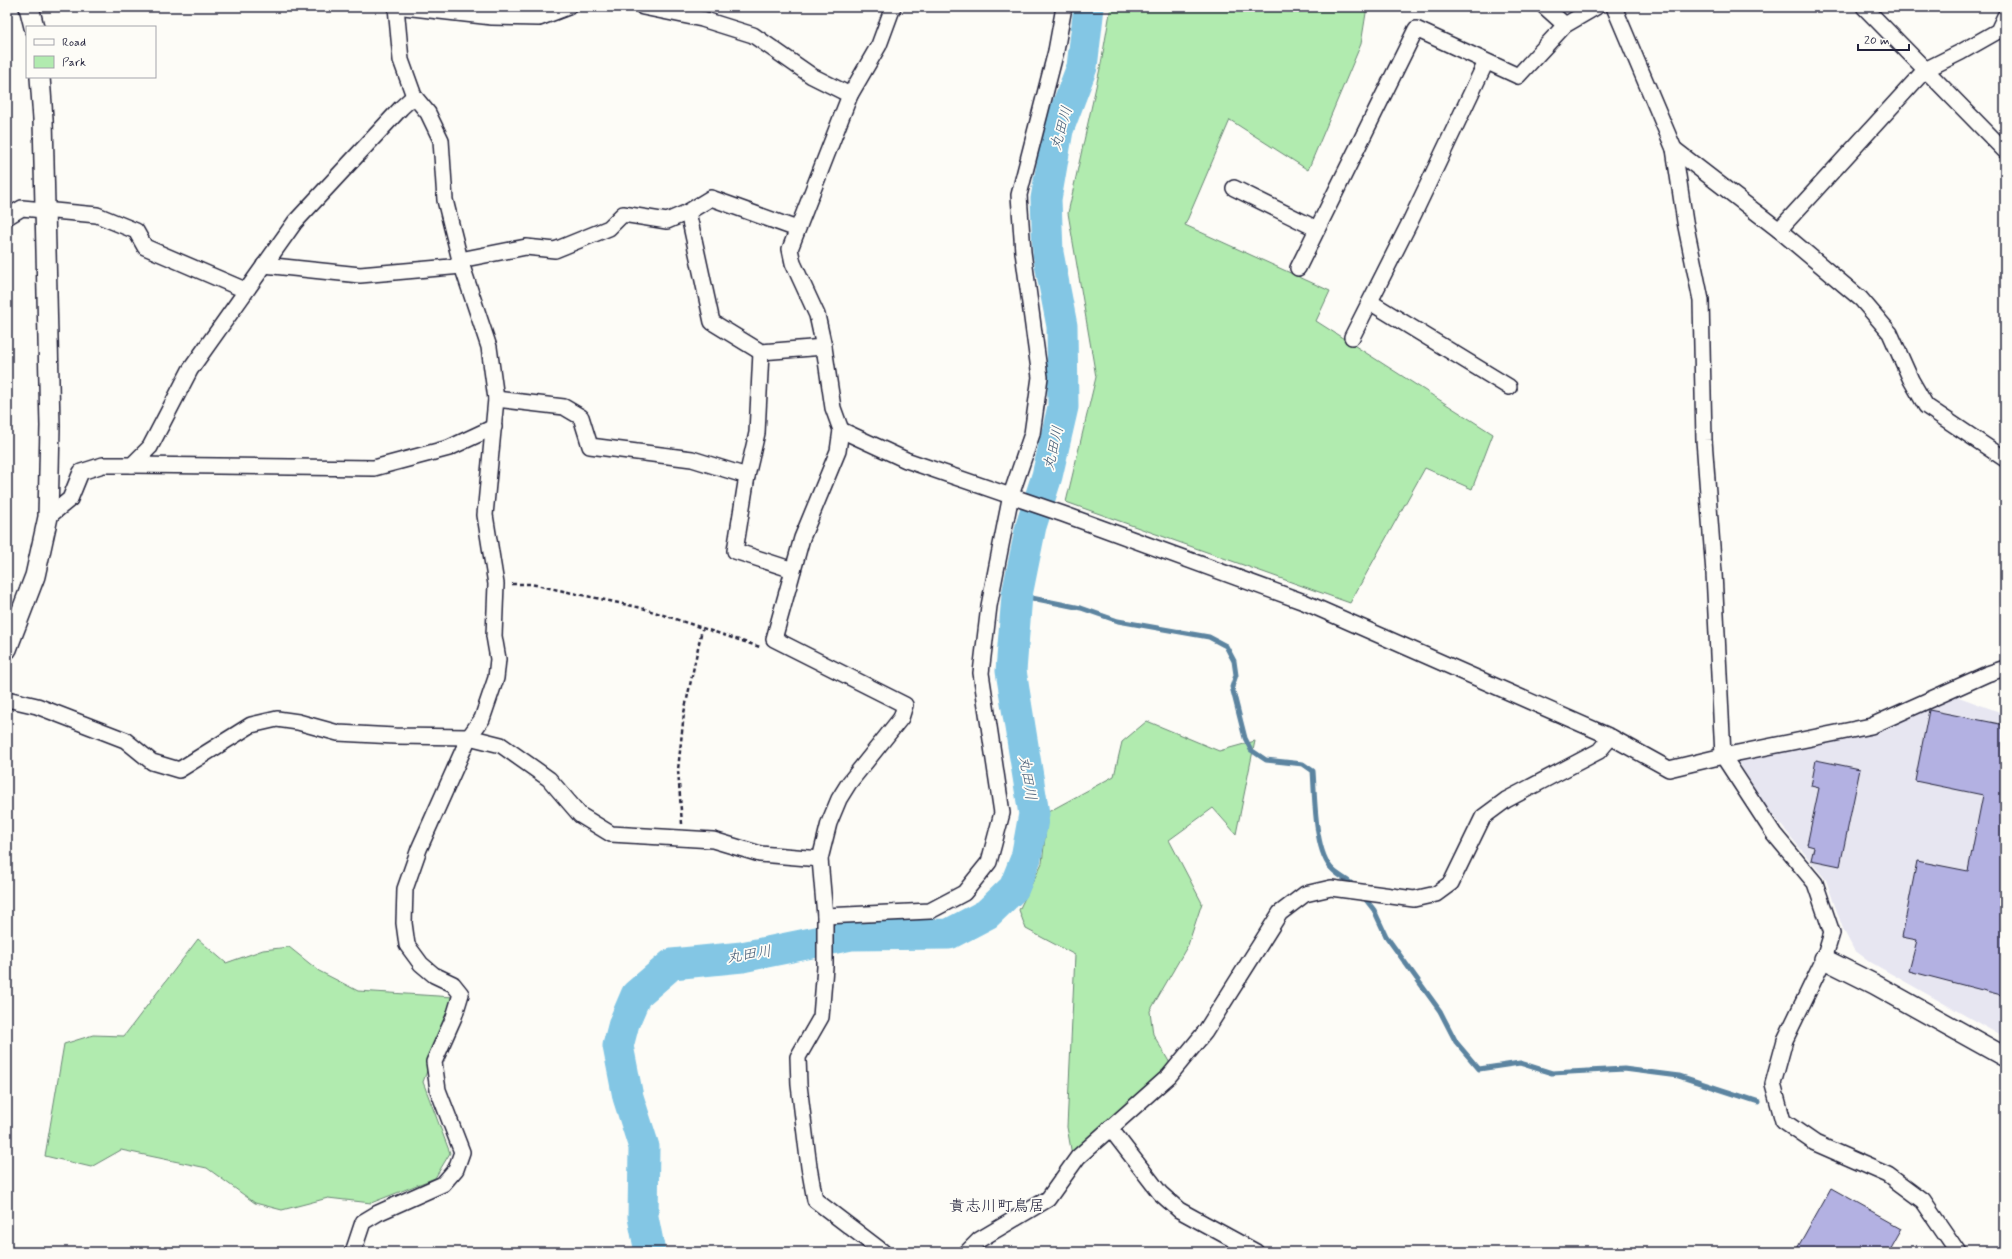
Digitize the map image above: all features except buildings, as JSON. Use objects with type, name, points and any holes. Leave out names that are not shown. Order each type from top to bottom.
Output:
[{"type":"street","points":[[29,7],[34,26]]},
{"type":"street","points":[[354,1252],[363,1222],[378,1213],[443,1184],[456,1169],[462,1152],[438,1090],[434,1062],[454,1017],[461,994],[453,984],[434,975],[421,964],[407,945],[404,923],[405,889],[419,849],[469,737],[482,719],[496,678],[498,659],[494,636],[496,584],[486,515],[496,399],[489,347],[461,263],[445,200],[441,140],[428,113],[414,96],[401,60],[396,7]]},
{"type":"street","points":[[404,7],[492,17],[539,18],[568,7]]},
{"type":"street","points":[[643,7],[703,13],[753,35],[812,76],[850,95]]},
{"type":"street","points":[[883,1252],[815,1200],[809,1167],[799,1085],[798,1057],[821,1017],[825,967],[825,916],[820,859],[828,823],[839,799],[849,783],[901,718],[905,705],[774,639],[802,538],[838,451],[841,430],[833,408],[824,347],[817,315],[793,263],[790,249],[850,95],[879,45],[893,7]]},
{"type":"street","points":[[825,916],[930,910],[964,893],[989,862],[1002,813],[981,673],[989,606],[1011,495],[1032,434],[1040,378],[1023,252],[1020,195],[1056,51],[1064,7]]},
{"type":"street","points":[[1545,7],[1565,26]]},
{"type":"street","points":[[1298,268],[1416,29],[1518,76],[1565,26],[1596,7]]},
{"type":"street","points":[[1614,7],[1674,149],[1685,222],[1701,300],[1704,440],[1714,573],[1723,756],[1774,834],[1815,883],[1832,934],[1824,959],[1785,1040],[1773,1084],[1783,1121],[1815,1142],[1888,1174],[1923,1201],[1958,1252]]},
{"type":"street","points":[[1864,7],[2005,151]]},
{"type":"street","points":[[1779,230],[1925,70],[1998,31],[2005,16]]},
{"type":"street","points":[[1352,337],[1486,62]]},
{"type":"street","points":[[7,647],[35,576],[48,517],[50,426],[43,119],[40,78]]},
{"type":"street","points":[[132,465],[150,447],[190,370],[294,222],[414,96]]},
{"type":"street","points":[[1674,149],[1779,230],[1861,299],[1890,333],[1911,380],[1926,406],[2005,459]]},
{"type":"street","points":[[1234,188],[1317,229]]},
{"type":"street","points":[[264,265],[360,274],[461,263],[526,247],[555,250],[609,228],[623,214],[667,221],[688,212],[711,198],[797,229]]},
{"type":"street","points":[[7,217],[22,208],[97,215],[136,231],[145,247],[245,290]]},
{"type":"street","points":[[688,212],[712,322],[761,352],[824,347]]},
{"type":"street","points":[[1370,302],[1509,388]]},
{"type":"street","points":[[761,352],[757,433],[747,476],[735,551],[793,570]]},
{"type":"street","points":[[496,399],[564,408],[581,417],[590,446],[692,459],[747,476]]},
{"type":"street","points":[[48,517],[70,499],[81,472],[103,465],[374,468],[449,448],[494,427]]},
{"type":"street","points":[[841,430],[906,460],[1011,495],[1304,602],[1611,737],[1670,769],[1723,756],[1871,726],[1987,674],[2005,668]]},
{"type":"street","points":[[7,699],[37,706],[125,740],[152,762],[179,770],[251,725],[277,719],[298,722],[338,733],[395,736],[469,737],[501,745],[550,779],[580,815],[611,834],[713,840],[760,854],[820,859]]},
{"type":"street","points":[[966,1252],[979,1240],[1048,1199],[1078,1157],[1169,1076],[1206,1032],[1280,913],[1305,894],[1331,888],[1414,899],[1436,894],[1451,883],[1483,818],[1506,800],[1599,752],[1611,737]]},
{"type":"street","points":[[1824,959],[1881,988],[2005,1057]]},
{"type":"street","points":[[1110,1128],[1160,1193],[1179,1210],[1256,1252]]},
{"type":"path","points":[[496,584],[531,584],[635,607],[765,649],[774,639]]},
{"type":"path","points":[[683,838],[678,770],[684,713],[702,629]]},
{"type":"shaded area","points":[[1956,696],[2005,714],[2005,1038],[1872,963],[1854,950],[1843,929],[1826,880],[1759,798],[1738,761],[1819,742]]},
{"type":"green space","points":[[1111,7],[1367,7],[1361,44],[1308,170],[1230,120],[1185,225],[1330,291],[1316,321],[1493,434],[1472,489],[1425,468],[1350,603],[1066,502],[1096,377],[1068,213],[1101,64]]},
{"type":"green space","points":[[1147,721],[1219,751],[1255,741],[1236,834],[1213,808],[1169,840],[1202,903],[1188,945],[1150,1011],[1153,1034],[1171,1065],[1072,1155],[1067,1127],[1075,955],[1026,929],[1019,910],[1042,863],[1048,812],[1114,776],[1122,742]]},
{"type":"green space","points":[[198,939],[226,963],[263,950],[289,947],[319,971],[358,991],[454,997],[423,1082],[450,1153],[435,1178],[371,1203],[328,1198],[282,1210],[255,1203],[207,1168],[121,1150],[91,1167],[45,1156],[64,1044],[93,1035],[124,1036]]},
{"type":"waterway","name":"丸田川","points":[[650,1252],[643,1217],[644,1147],[628,1097],[618,1046],[624,1023],[636,995],[672,964],[742,957],[851,935],[949,934],[987,914],[1014,888],[1026,858],[1034,814],[1011,671],[1017,595],[1031,526],[1047,476],[1063,407],[1062,326],[1048,253],[1046,199],[1058,130],[1082,67],[1089,7]]},
{"type":"waterway","points":[[1017,595],[1081,608],[1118,621],[1209,637],[1226,646],[1234,661],[1236,675],[1232,687],[1245,738],[1251,750],[1266,760],[1303,764],[1313,771],[1315,809],[1322,851],[1333,870],[1355,887]]},
{"type":"waterway","points":[[1363,896],[1374,910],[1386,936],[1440,1011],[1456,1042],[1479,1069],[1520,1063],[1552,1073],[1624,1069],[1679,1076],[1759,1102]]},
{"type":"district","name":"貴志川町鳥居","points":[[997,1205]]}]
